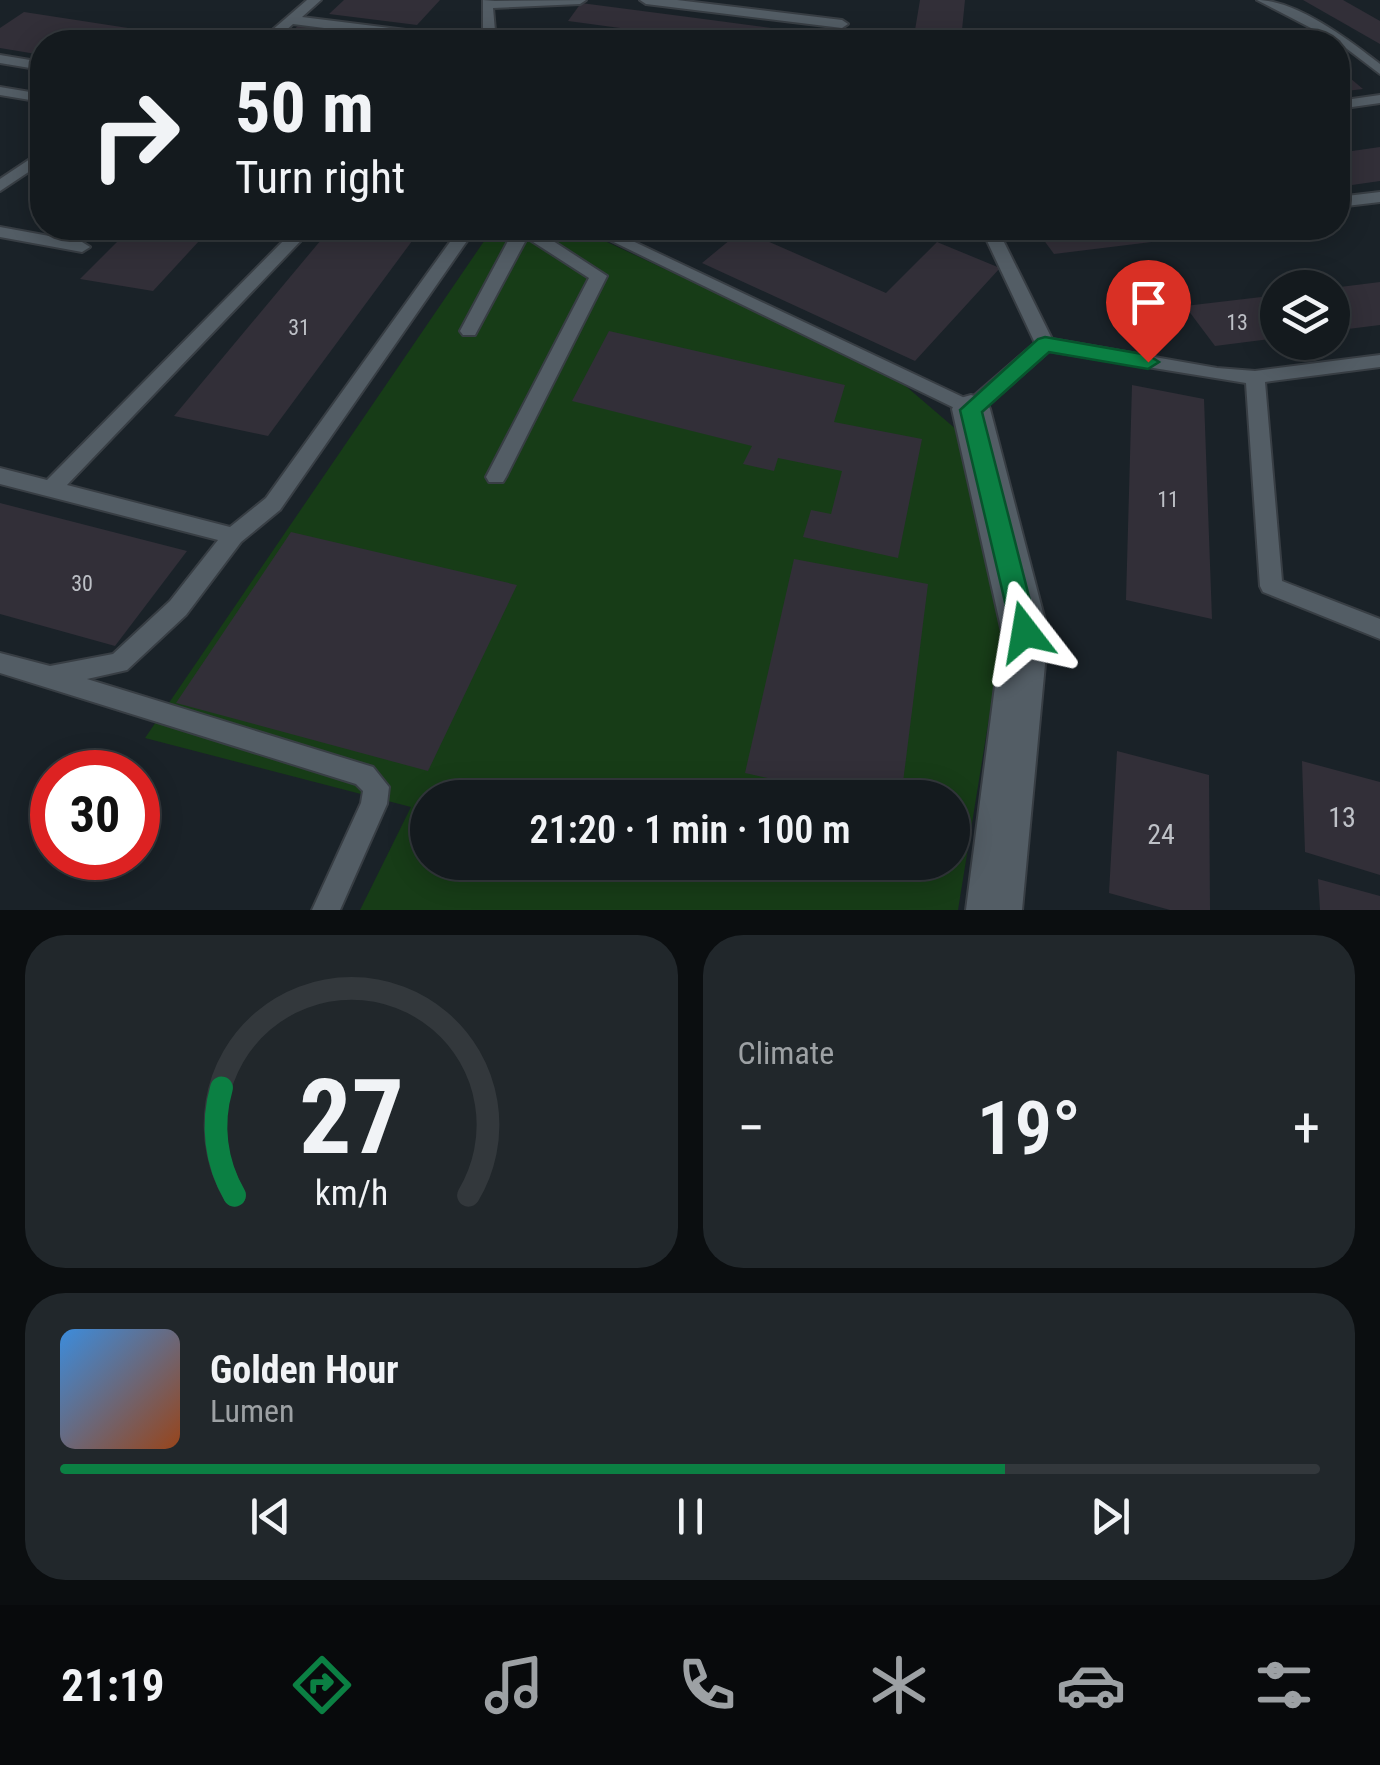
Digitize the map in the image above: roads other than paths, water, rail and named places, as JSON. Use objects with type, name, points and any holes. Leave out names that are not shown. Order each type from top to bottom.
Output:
[{"type":"street","points":[[970,410],[1025,632],[994,910]]},
{"type":"lane","points":[[278,30],[314,0]]},
{"type":"lane","points":[[492,30],[488,3],[580,0]]},
{"type":"lane","points":[[646,0],[718,4],[842,24]]},
{"type":"lane","points":[[1263,0],[1312,30]]},
{"type":"lane","points":[[291,20],[373,30]]},
{"type":"lane","points":[[1350,53],[1380,70]]},
{"type":"lane","points":[[0,59],[30,64]]},
{"type":"lane","points":[[0,90],[30,96]]},
{"type":"lane","points":[[1350,103],[1380,99]]},
{"type":"lane","points":[[0,186],[30,165]]},
{"type":"lane","points":[[1350,201],[1380,197]]},
{"type":"lane","points":[[0,232],[30,237]]},
{"type":"lane","points":[[44,240],[82,247]]},
{"type":"lane","points":[[52,488],[293,240]]},
{"type":"lane","points":[[50,676],[119,663],[178,608],[234,536],[274,504],[460,240]]},
{"type":"lane","points":[[470,331],[518,240]]},
{"type":"lane","points":[[496,477],[598,276],[542,240]]},
{"type":"lane","points":[[618,240],[970,410],[1045,344]]},
{"type":"lane","points":[[995,240],[1045,344]]},
{"type":"lane","points":[[1045,344],[1217,374],[1255,376],[1380,361]]},
{"type":"lane","points":[[1255,376],[1271,586],[1380,628]]},
{"type":"lane","points":[[0,476],[234,536]]},
{"type":"lane","points":[[0,663],[364,775],[376,787],[374,804],[326,910]]}]
